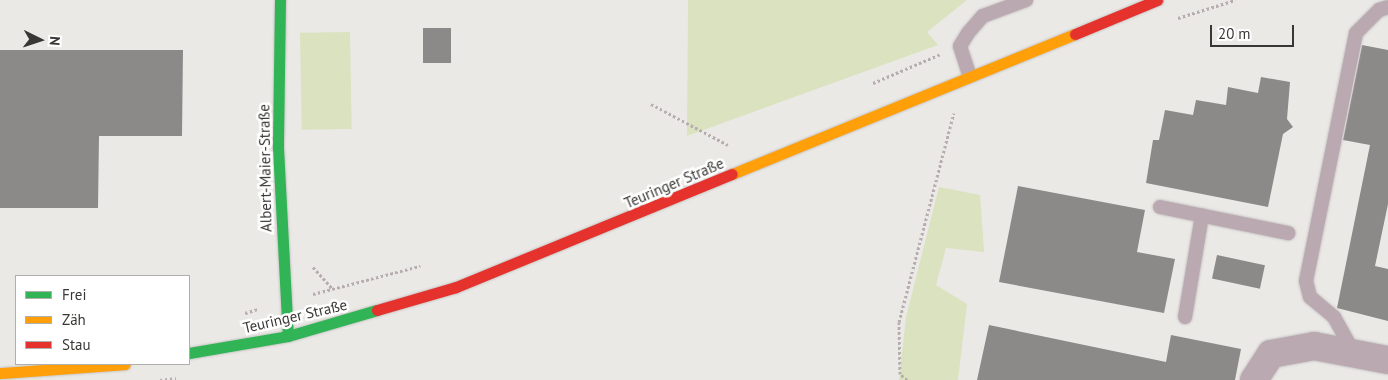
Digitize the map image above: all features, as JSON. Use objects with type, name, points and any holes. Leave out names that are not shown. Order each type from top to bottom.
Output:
[{"type":"street","name":"Albert-Maier-Straße","points":[[280,0],[278,148],[288,336]]},
{"type":"street","name":"Teuringer Straße","points":[[190,353],[288,336],[456,287],[970,74],[1157,0]]},
{"type":"street","points":[[1254,380],[1271,354],[1314,346],[1388,360]]},
{"type":"street","points":[[0,373],[69,375],[120,365]]},
{"type":"lane","points":[[970,74],[960,46],[983,16],[1026,0]]},
{"type":"lane","points":[[1355,354],[1334,316],[1310,297],[1306,281],[1356,33],[1379,10],[1388,7]]},
{"type":"lane","points":[[1160,207],[1288,233]]},
{"type":"lane","points":[[1185,317],[1202,215]]},
{"type":"path","points":[[862,88],[960,46]]},
{"type":"path","points":[[651,104],[729,145]]},
{"type":"path","points":[[907,380],[900,374],[899,322],[956,104]]},
{"type":"path","points":[[720,149],[738,141]]},
{"type":"path","points":[[285,302],[428,264]]},
{"type":"green space","points":[[688,0],[967,0],[927,32],[938,45],[687,136]]},
{"type":"green space","points":[[350,32],[352,129],[302,130],[300,33]]},
{"type":"green space","points":[[939,187],[980,195],[984,252],[946,248],[936,285],[967,304],[958,380],[899,380],[906,317]]},
{"type":"building","points":[[423,28],[451,28],[451,63],[423,63]]},
{"type":"building","points":[[1362,45],[1388,50],[1388,204],[1375,266],[1388,269],[1388,321],[1337,308],[1370,145],[1343,140]]},
{"type":"building","points":[[0,50],[183,50],[182,136],[99,136],[98,208],[0,208]]},
{"type":"building","points":[[1261,77],[1290,82],[1287,119],[1293,127],[1283,134],[1268,207],[1146,183],[1153,140],[1159,140],[1165,110],[1193,115],[1196,100],[1226,105],[1228,87],[1258,93]]},
{"type":"building","points":[[1018,186],[1145,210],[1137,252],[1175,259],[1164,313],[999,282]]},
{"type":"building","points":[[1217,255],[1265,265],[1260,289],[1212,278]]},
{"type":"building","points":[[989,325],[1166,362],[1171,335],[1241,349],[1235,380],[977,380]]},
{"type":"traffic: fast","points":[[280,0],[278,148],[288,336]]},
{"type":"traffic: fast","points":[[190,353],[288,336],[377,310]]},
{"type":"traffic: slow","points":[[732,174],[1075,34]]},
{"type":"traffic: slow","points":[[0,373],[111,365]]},
{"type":"traffic: jam","points":[[1075,34],[1157,0]]},
{"type":"traffic: jam","points":[[377,310],[456,287],[732,174]]}]
